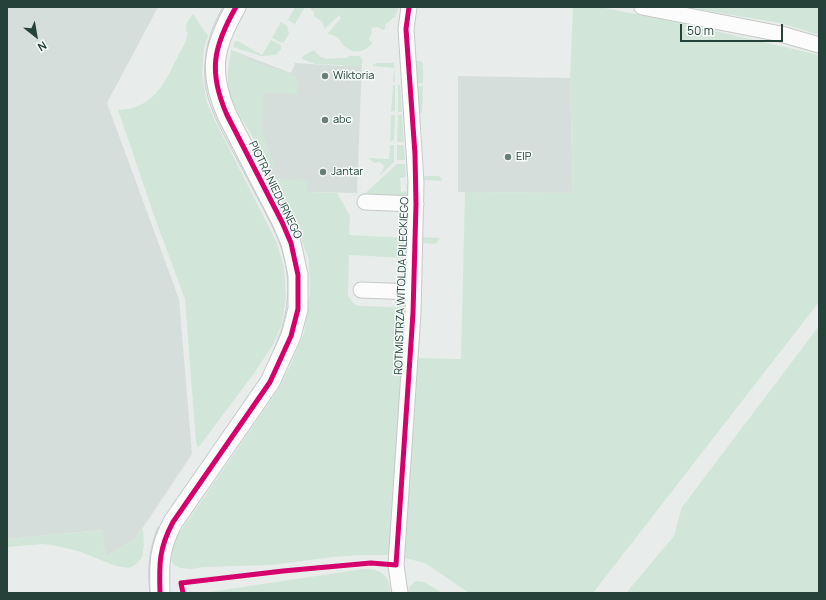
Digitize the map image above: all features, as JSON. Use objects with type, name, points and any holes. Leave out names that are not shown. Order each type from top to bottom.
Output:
[{"type":"street","name":"PIOTRA NIEDURNEGO","points":[[160,593],[160,559],[162,546],[167,535],[174,522],[270,382],[291,336],[296,319],[298,303],[298,270],[291,243],[282,222],[227,115],[220,100],[216,84],[215,62],[217,52],[225,28],[236,7]]},
{"type":"street","name":"ROTMISTRZA WITOLDA PILECKIEGO","points":[[400,593],[396,565],[413,292],[416,204],[416,170],[406,29],[409,7]]},
{"type":"street","points":[[642,7],[674,10],[781,34],[819,45]]},
{"type":"street","points":[[365,202],[416,204]]},
{"type":"street","points":[[361,290],[413,292]]},
{"type":"shaded area","points":[[7,7],[158,7],[107,103],[179,299],[192,454],[136,538],[105,557],[102,530],[7,539]]},
{"type":"shaded area","points":[[231,50],[291,73],[295,63],[341,66],[362,63],[357,193],[307,192],[269,178],[267,162],[248,127],[240,117],[230,94],[228,82]]},
{"type":"shaded area","points":[[458,76],[570,78],[573,193],[458,192]]},
{"type":"green space","points":[[295,7],[305,7],[295,24],[288,20]]},
{"type":"green space","points":[[310,7],[399,7],[395,16],[385,25],[386,27],[384,30],[377,27],[371,28],[372,32],[369,39],[372,43],[364,50],[357,52],[344,46],[338,38],[327,34],[341,18],[339,15],[325,29],[322,22],[314,16],[314,11],[311,10]]},
{"type":"green space","points":[[573,7],[600,7],[680,23],[819,55],[819,302],[593,593],[469,593],[425,563],[401,557],[415,358],[461,359],[465,192],[573,193],[570,78]]},
{"type":"green space","points":[[685,7],[819,7],[819,35],[780,23]]},
{"type":"green space","points":[[193,14],[208,36],[204,48],[202,74],[207,103],[277,243],[284,268],[286,298],[282,323],[274,343],[255,372],[198,448],[196,442],[185,299],[156,221],[118,110],[140,105],[149,100],[163,85],[185,44],[187,35],[186,25]]},
{"type":"green space","points":[[281,22],[287,26],[289,33],[285,41],[282,43],[272,38]]},
{"type":"green space","points":[[271,40],[281,45],[281,49],[276,55],[261,56],[233,47],[235,41],[238,41],[262,55]]},
{"type":"green space","points":[[314,50],[317,54],[324,58],[346,58],[349,56],[360,56],[363,61],[361,66],[315,64],[302,59],[303,56]]},
{"type":"green space","points":[[232,51],[262,65],[295,76],[298,85],[297,94],[263,93],[262,131],[275,167],[269,164],[264,157],[231,97],[228,74]]},
{"type":"green space","points":[[416,61],[423,63],[423,83],[415,83]]},
{"type":"green space","points":[[377,63],[394,63],[395,82],[393,82],[394,68],[372,66]]},
{"type":"green space","points":[[393,85],[395,85],[395,111],[391,112]]},
{"type":"green space","points":[[398,85],[400,85],[402,112],[398,112]]},
{"type":"green space","points":[[415,86],[423,86],[422,113],[418,113]]},
{"type":"green space","points":[[391,115],[395,115],[394,140],[390,142]]},
{"type":"green space","points":[[398,115],[402,115],[404,142],[397,142]]},
{"type":"green space","points":[[390,145],[394,145],[394,162],[379,176],[384,165],[379,162],[374,163],[368,158],[389,159]]},
{"type":"green space","points":[[397,145],[404,145],[405,160],[397,160]]},
{"type":"green space","points":[[397,164],[405,164],[406,177],[400,178],[401,192],[407,191],[406,184],[409,185],[409,194],[407,197],[361,197]]},
{"type":"green space","points":[[425,176],[439,176],[442,181],[422,180]]},
{"type":"green space","points":[[269,178],[307,181],[307,192],[337,193],[350,216],[349,235],[408,238],[407,258],[349,255],[348,296],[354,304],[360,306],[395,307],[396,298],[404,299],[406,305],[393,555],[333,557],[272,565],[203,567],[192,569],[180,568],[171,561],[173,545],[176,538],[275,394],[290,366],[304,333],[310,293],[309,260],[290,209]]},
{"type":"green space","points":[[421,237],[440,238],[437,243],[433,244],[423,243]]},
{"type":"green space","points":[[819,326],[819,593],[626,593],[674,536],[682,507]]},
{"type":"green space","points":[[143,529],[144,546],[142,558],[134,566],[128,568],[116,566],[78,551],[57,546],[43,544],[7,547],[7,539],[102,530],[105,557],[136,538]]},
{"type":"green space","points":[[363,569],[375,570],[383,574],[388,581],[391,593],[203,593]]},
{"type":"green space","points":[[416,581],[424,582],[443,593],[408,593],[409,587]]},
{"type":"tram line","points":[[223,7],[208,44],[205,83],[216,119],[278,239],[284,257],[288,281],[287,305],[282,328],[273,351]]},
{"type":"tram line","points":[[150,593],[150,559],[158,527]]},
{"type":"cycle path","points":[[160,593],[162,548],[168,531],[270,382],[291,336],[298,309],[298,275],[291,243],[282,222],[227,115],[217,86],[215,72],[218,47],[228,21],[236,7]]},
{"type":"cycle path","points":[[183,593],[181,583],[283,571],[371,563],[396,565],[413,313],[416,204],[415,154],[406,29],[409,7]]},
{"type":"place","name":"Wiktoria","points":[[325,76]]},
{"type":"place","name":"abc","points":[[325,120]]},
{"type":"place","name":"EIP","points":[[508,157]]},
{"type":"place","name":"Jantar","points":[[323,172]]}]
